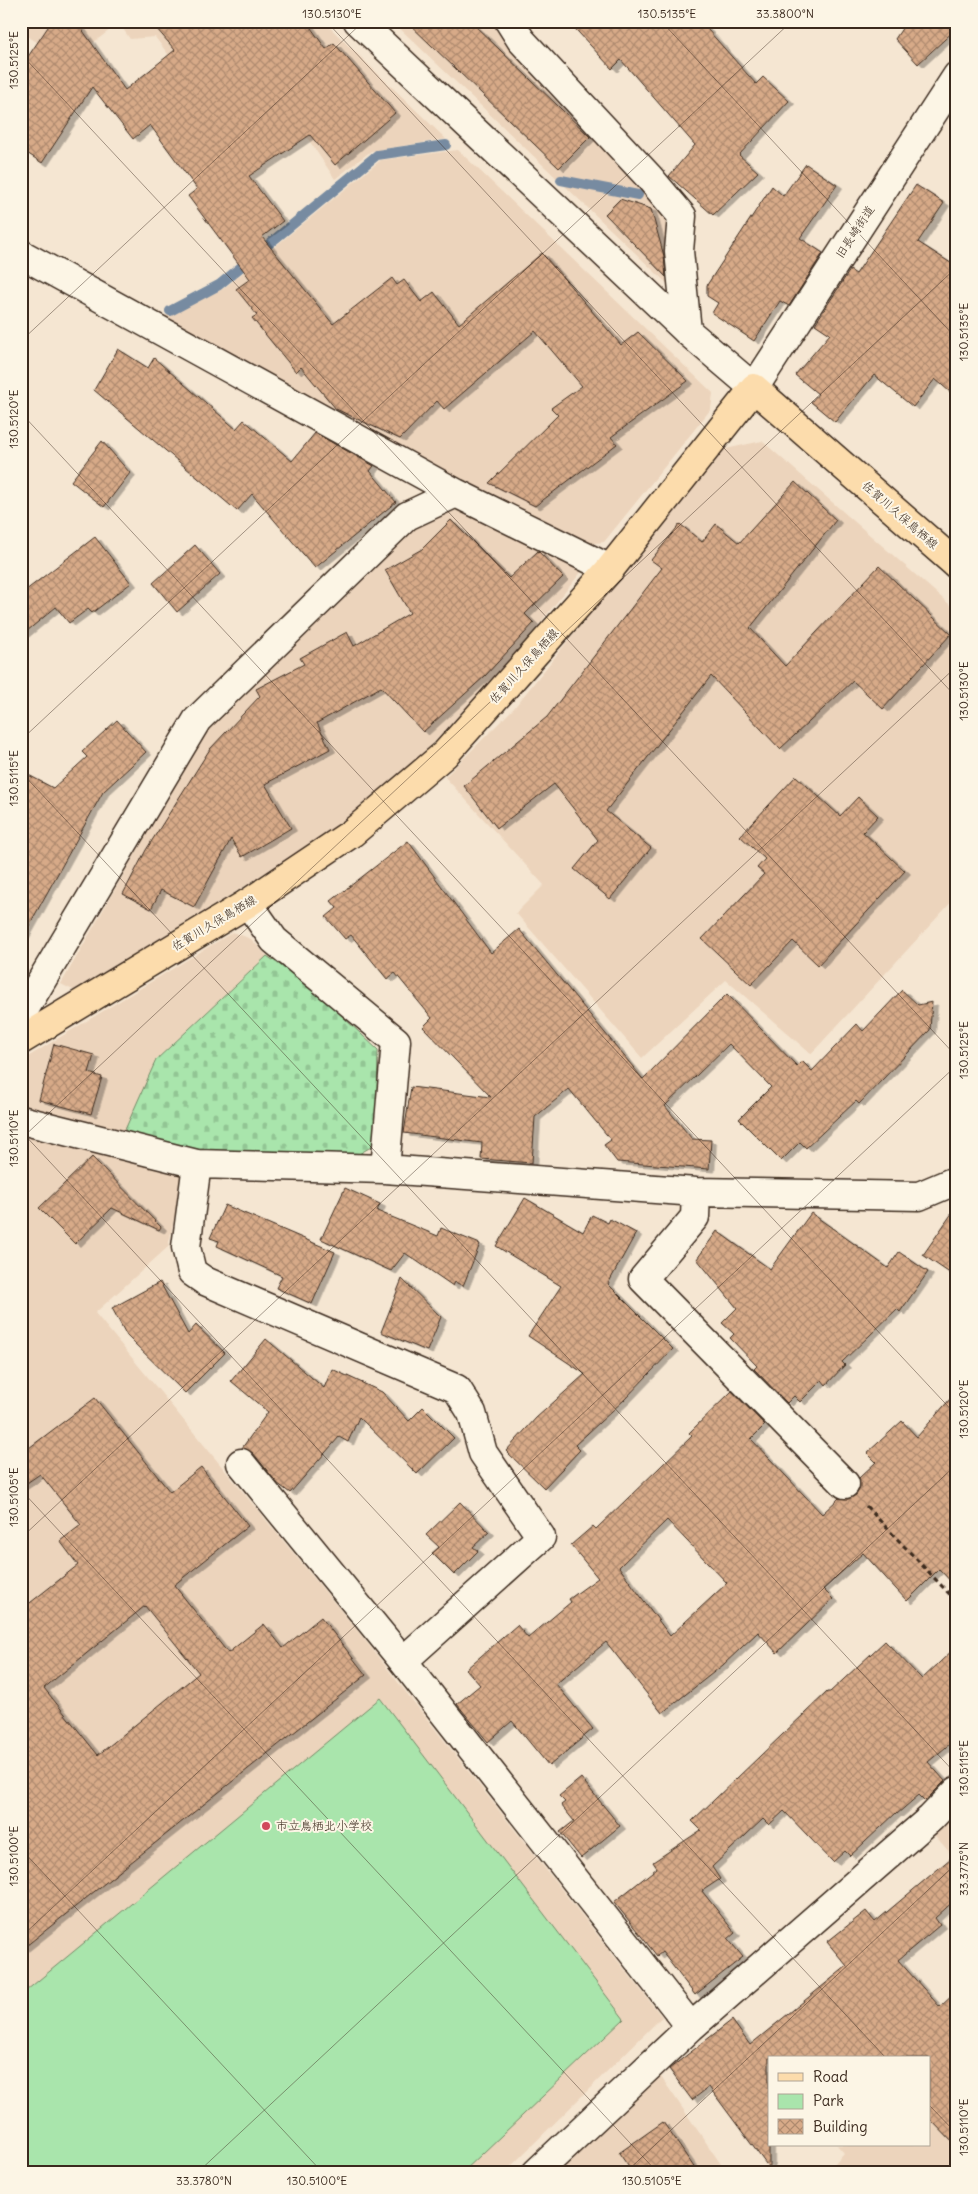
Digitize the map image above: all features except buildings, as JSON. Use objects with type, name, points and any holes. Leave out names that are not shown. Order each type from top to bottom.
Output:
[{"type":"main road","name":"佐賀川久保鳥栖線","points":[[24,1027],[248,903],[352,833],[445,754],[610,569],[754,388],[957,565]]},
{"type":"street","points":[[358,21],[687,331],[754,388]]},
{"type":"street","points":[[509,21],[521,40],[649,177],[682,216],[679,251],[687,331]]},
{"type":"street","name":"旧長崎街道","points":[[754,388],[957,76]]},
{"type":"street","points":[[21,254],[456,493],[610,569]]},
{"type":"street","points":[[24,1027],[197,720],[407,516],[456,493]]},
{"type":"street","points":[[248,903],[274,940],[396,1041],[385,1168]]},
{"type":"street","points":[[21,1120],[197,1164],[385,1168],[696,1192],[920,1196],[957,1180]]},
{"type":"street","points":[[197,1164],[186,1247],[192,1272],[206,1281],[457,1390],[472,1413],[483,1454],[541,1537],[403,1661]]},
{"type":"street","points":[[696,1192],[695,1217],[644,1279],[845,1484]]},
{"type":"street","points":[[241,1463],[403,1661],[691,2027]]},
{"type":"street","points":[[536,2173],[691,2027],[932,1818],[957,1791]]},
{"type":"path","points":[[845,1484],[957,1602]]},
{"type":"shaded area","points":[[21,21],[323,21],[446,139],[371,151],[335,179],[240,38],[184,75],[155,37],[130,39],[119,23],[68,62],[21,32]]},
{"type":"shaded area","points":[[392,21],[496,21],[674,221],[675,291]]},
{"type":"shaded area","points":[[458,150],[713,393],[711,409],[604,542],[585,544],[159,319],[223,289],[381,160]]},
{"type":"shaded area","points":[[762,441],[957,611],[957,896],[811,1054],[726,980],[642,1058],[516,913],[544,885],[445,777],[514,708],[721,450]]},
{"type":"shaded area","points":[[471,508],[582,571],[492,682],[419,758],[333,832],[75,991],[61,984],[210,723],[424,517]]},
{"type":"shaded area","points":[[233,932],[251,939],[267,956],[156,1060],[124,1132],[21,1106],[21,1061]]},
{"type":"shaded area","name":"市立鳥栖北小学校","points":[[21,1132],[169,1165],[183,1176],[168,1247],[95,1313],[360,1634],[662,2017],[504,2173],[21,2173]]},
{"type":"shaded area","points":[[957,1806],[957,1861],[932,1832]]},
{"type":"shaded area","points":[[957,2020],[957,2173],[826,2173],[844,2153],[838,2146],[930,2146],[930,2057]]},
{"type":"shaded area","points":[[659,2074],[727,2173],[553,2173]]},
{"type":"green space","points":[[267,956],[309,985],[378,1050],[376,1144],[352,1158],[180,1149],[124,1132],[156,1060]]},
{"type":"green space","points":[[380,1698],[624,2019],[462,2173],[21,2173],[21,1995]]},
{"type":"waterway","points":[[170,311],[219,285],[377,155],[446,145]]},
{"type":"waterway","points":[[561,180],[638,195]]},
{"type":"place","name":"市立鳥栖北小学校","points":[[266,1826]]}]
